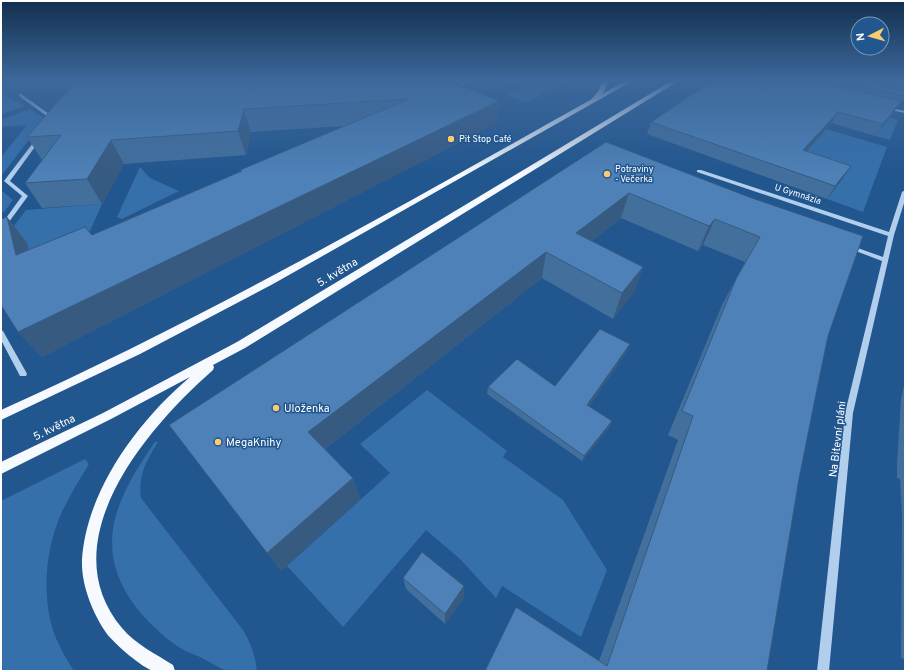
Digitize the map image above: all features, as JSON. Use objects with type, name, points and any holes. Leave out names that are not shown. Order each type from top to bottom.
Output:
[{"type":"main road","name":"5. května","points":[[1,415],[91,374],[217,310],[336,246],[575,111]]},
{"type":"main road","name":"5. května","points":[[1,468],[107,416],[240,345],[625,111]]},
{"type":"main road","points":[[167,671],[116,634],[102,609],[91,585],[88,561],[92,535],[99,512],[126,457],[145,431],[166,406],[190,383],[215,362],[240,345]]},
{"type":"street","points":[[43,111],[54,119],[49,125]]},
{"type":"street","points":[[1,229],[25,196],[8,181],[40,138]]},
{"type":"street","name":"U Gymnázia","points":[[699,171],[891,235]]},
{"type":"street","name":"Na Bitevní pláni","points":[[823,671],[850,414],[891,235],[905,192]]},
{"type":"street","points":[[844,245],[885,260]]},
{"type":"street","points":[[1,333],[23,374]]},
{"type":"shaded area","points":[[1,111],[9,111],[1,114]]},
{"type":"shaded area","points":[[24,111],[34,111],[45,119],[1,176],[1,157],[27,125],[1,127],[1,120]]},
{"type":"shaded area","points":[[849,111],[866,111],[898,120],[890,140],[875,136],[884,123]]},
{"type":"shaded area","points":[[782,116],[887,147],[863,212],[827,199],[843,178],[720,133]]},
{"type":"shaded area","points":[[140,167],[150,178],[179,191],[122,219],[117,217]]},
{"type":"shaded area","points":[[1,190],[13,200],[4,212],[1,212]]},
{"type":"shaded area","points":[[102,204],[90,231],[35,257],[1,243],[26,210]]},
{"type":"shaded area","points":[[427,390],[507,451],[503,457],[563,500],[607,570],[581,637],[502,586],[496,598],[460,559],[426,530],[343,627],[287,566],[390,473],[360,444]]},
{"type":"shaded area","points":[[155,442],[158,442],[147,462],[142,476],[140,490],[141,498],[243,630],[252,649],[257,671],[229,671],[177,646],[150,623],[138,610],[120,581],[112,547],[113,529],[116,517],[129,483]]},
{"type":"shaded area","points":[[85,459],[89,464],[67,501],[56,527],[49,555],[46,585],[52,627],[56,639],[74,671],[1,671],[1,501]]},
{"type":"building","points":[[49,111],[243,111],[238,131],[111,140],[87,179],[25,183],[61,135],[27,137]]},
{"type":"building","points":[[380,111],[477,111],[18,332],[1,305],[1,219],[7,217],[16,255],[85,227],[92,235],[242,171],[240,170]]},
{"type":"building","points":[[667,111],[893,111],[883,124],[838,112],[803,150],[851,166],[835,186],[651,122]]},
{"type":"building","points":[[606,142],[749,197],[863,236],[828,336],[799,479],[767,671],[485,671],[516,607],[607,666],[693,416],[682,411],[736,279],[760,237],[715,219],[709,226],[629,193],[576,233],[643,267],[622,293],[546,252],[308,432],[353,478],[267,553],[169,425]]},
{"type":"building","points":[[600,329],[630,344],[587,405],[612,421],[584,456],[488,387],[517,359],[555,386]]},
{"type":"building","points":[[422,552],[464,586],[445,614],[403,578]]},
{"type":"place","name":"Pit Stop Café","points":[[451,139]]},
{"type":"place","name":"Potraviny - Večerka","points":[[607,174]]},
{"type":"place","name":"Uloženka","points":[[276,408]]},
{"type":"place","name":"MegaKnihy","points":[[218,442]]}]
